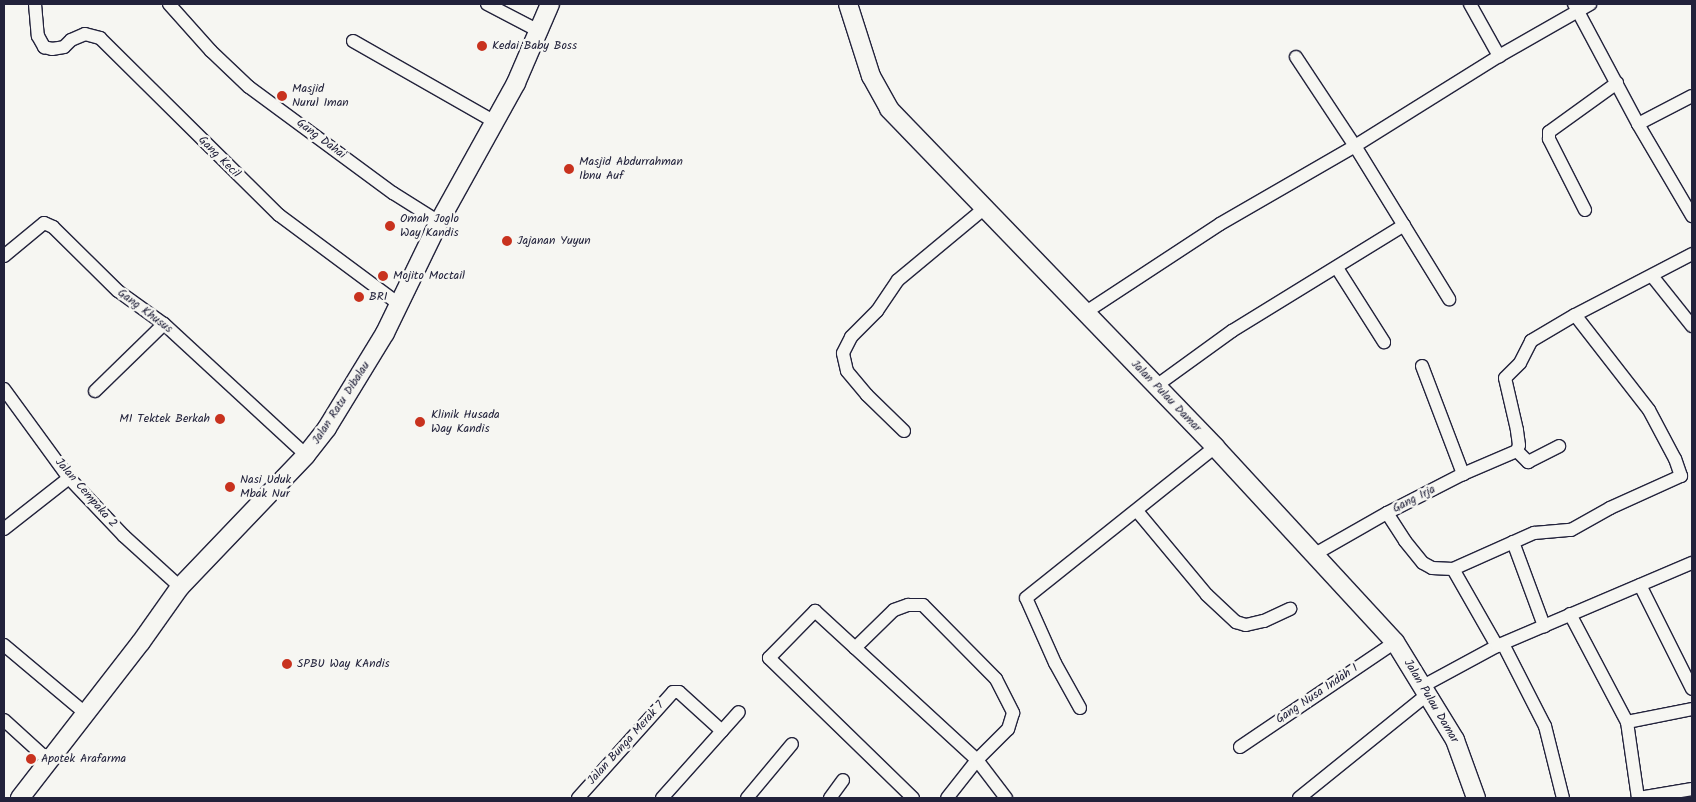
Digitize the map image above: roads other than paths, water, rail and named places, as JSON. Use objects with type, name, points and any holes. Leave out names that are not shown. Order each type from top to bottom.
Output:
[{"type":"street","name":"Gang Kecil","points":[[35,4],[38,36],[44,48],[52,49],[64,46],[71,40],[85,34],[95,35],[100,38],[280,215],[399,304]]},
{"type":"street","name":"Gang Dahai","points":[[169,4],[211,50],[249,87],[393,192],[439,222]]},
{"type":"street","points":[[488,4],[538,30]]},
{"type":"street","name":"Jalan Ratu Dibalau","points":[[20,798],[141,642],[180,587],[306,455],[353,388],[399,304],[439,222],[516,84],[550,4]]},
{"type":"street","name":"Jalan Pulau Damar","points":[[848,4],[872,76],[889,109],[986,207],[1215,447],[1394,642],[1426,690],[1455,740],[1476,798]]},
{"type":"street","points":[[1470,4],[1499,56]]},
{"type":"street","points":[[1086,312],[1220,224],[1355,146],[1575,7],[1590,4]]},
{"type":"street","points":[[1575,7],[1638,124],[1692,216]]},
{"type":"street","points":[[353,41],[494,122]]},
{"type":"street","points":[[1296,57],[1355,146],[1449,299]]},
{"type":"street","points":[[1584,210],[1549,139],[1549,132],[1617,83]]},
{"type":"street","points":[[1638,124],[1692,96]]},
{"type":"street","points":[[904,431],[867,395],[847,371],[843,352],[851,337],[877,311],[898,280],[986,207]]},
{"type":"street","name":"Gang Khusus","points":[[4,256],[47,223],[53,226],[118,291],[164,324],[306,455]]},
{"type":"street","points":[[1156,386],[1232,331],[1404,225]]},
{"type":"street","points":[[1558,446],[1528,462],[1517,450],[1519,445],[1517,430],[1505,382],[1506,375],[1520,363],[1533,339],[1692,254]]},
{"type":"street","points":[[1336,268],[1384,342]]},
{"type":"street","points":[[1652,276],[1692,326]]},
{"type":"street","points":[[1387,513],[1405,541],[1423,563],[1432,568],[1452,569],[1537,532],[1571,530],[1610,508],[1681,476],[1675,459],[1649,410],[1575,315]]},
{"type":"street","points":[[95,391],[164,324]]},
{"type":"street","points":[[1422,366],[1463,474]]},
{"type":"street","name":"Jalan Cempaka 2","points":[[4,389],[70,478],[124,536],[180,587]]},
{"type":"street","points":[[1080,708],[1061,676],[1026,598],[1215,447]]},
{"type":"street","name":"Gang Irja","points":[[1315,554],[1387,513],[1463,474],[1517,450]]},
{"type":"street","points":[[4,529],[70,478]]},
{"type":"street","points":[[1137,511],[1207,595],[1236,622],[1246,625],[1264,621],[1290,609]]},
{"type":"street","points":[[1513,542],[1544,626]]},
{"type":"street","points":[[1299,798],[1426,690],[1500,645],[1692,563]]},
{"type":"street","points":[[1452,569],[1500,645],[1545,726],[1563,798]]},
{"type":"street","points":[[1640,585],[1692,689]]},
{"type":"street","points":[[855,648],[894,610],[908,604],[923,605],[996,678],[1013,713],[1008,729],[977,760],[947,798]]},
{"type":"street","points":[[913,798],[769,658],[815,611],[977,760],[1006,798]]},
{"type":"street","points":[[1570,614],[1627,722],[1639,798],[1692,789]]},
{"type":"street","name":"Gang Nusa Indah I","points":[[1240,747],[1394,642]]},
{"type":"street","points":[[4,645],[85,713]]},
{"type":"street","name":"Jalan Bunga Merak 7","points":[[578,798],[673,692],[679,692],[722,731]]},
{"type":"street","points":[[1627,722],[1692,709]]},
{"type":"street","points":[[665,797],[739,712]]},
{"type":"street","points":[[4,720],[48,760]]},
{"type":"street","points":[[747,798],[792,744]]},
{"type":"street","points":[[830,798],[843,780]]},
{"type":"place","name":"Kedai Baby Boss","points":[[482,46]]},
{"type":"place","name":"Masjid Nurul Iman","points":[[282,96]]},
{"type":"place","name":"Masjid Abdurrahman Ibnu Auf","points":[[569,169]]},
{"type":"place","name":"Omah Joglo Way Kandis","points":[[390,226]]},
{"type":"place","name":"Jajanan Yuyun","points":[[507,241]]},
{"type":"place","name":"Mojito Moctail","points":[[383,276]]},
{"type":"place","name":"BRI","points":[[359,297]]},
{"type":"place","name":"MI Tektek Berkah","points":[[220,419]]},
{"type":"place","name":"Klinik Husada Way Kandis","points":[[420,422]]},
{"type":"place","name":"Nasi Uduk Mbak Nur","points":[[230,487]]},
{"type":"place","name":"SPBU Way KAndis","points":[[287,664]]},
{"type":"place","name":"Apotek Arafarma","points":[[31,759]]}]
